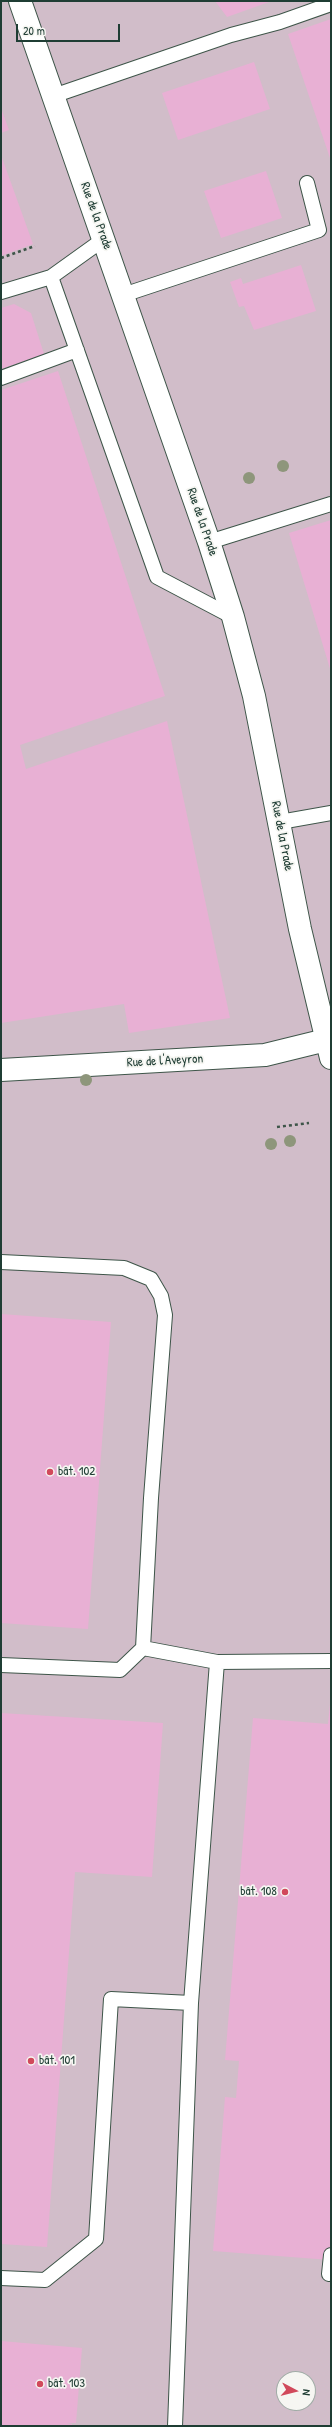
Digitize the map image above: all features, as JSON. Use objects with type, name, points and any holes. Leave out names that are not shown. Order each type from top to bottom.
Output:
[{"type":"street","name":"Rue de la Prade","points":[[20,1],[210,542],[234,617],[254,696],[300,929],[329,1049]]},
{"type":"street","name":"Rue de l'Aveyron","points":[[1,1070],[265,1055],[329,1049]]},
{"type":"lane","points":[[53,96],[231,35],[280,22],[331,4]]},
{"type":"lane","points":[[123,294],[319,230],[307,183]]},
{"type":"lane","points":[[1,292],[51,277],[104,239]]},
{"type":"lane","points":[[51,277],[157,576],[234,617]]},
{"type":"lane","points":[[1,378],[77,350]]},
{"type":"lane","points":[[210,542],[331,504]]},
{"type":"lane","points":[[280,822],[331,813]]},
{"type":"lane","points":[[1,1262],[124,1268],[151,1279],[161,1296],[165,1315],[151,1498],[143,1648],[120,1670],[1,1665]]},
{"type":"lane","points":[[143,1648],[217,1662],[331,1661]]},
{"type":"lane","points":[[175,2426],[191,2004],[217,1662]]},
{"type":"lane","points":[[1,2278],[45,2280],[96,2239],[110,1999],[191,2004]]},
{"type":"lane","points":[[329,2274],[331,2255]]},
{"type":"path","points":[[1,258],[35,246]]},
{"type":"path","points":[[277,1127],[309,1123]]},
{"type":"shaded area","points":[[1,1],[331,1],[331,2426],[1,2426]]},
{"type":"building","points":[[215,1],[272,1],[227,17]]},
{"type":"building","points":[[331,19],[331,161],[288,34]]},
{"type":"building","points":[[254,62],[270,109],[178,140],[162,93]]},
{"type":"building","points":[[1,108],[9,130],[1,133]]},
{"type":"building","points":[[1,155],[33,244],[1,256]]},
{"type":"building","points":[[266,171],[282,218],[221,238],[204,191]]},
{"type":"building","points":[[301,265],[316,311],[254,330],[244,306],[239,307],[230,282],[241,278],[243,284]]},
{"type":"building","points":[[14,304],[31,313],[44,354],[1,369],[1,308]]},
{"type":"building","points":[[58,371],[165,696],[20,745],[26,769],[167,721],[230,1018],[129,1033],[124,1004],[1,1023],[1,390]]},
{"type":"building","points":[[331,520],[331,672],[289,533]]},
{"type":"building","name":"bât. 102","points":[[1,1314],[111,1322],[88,1629],[1,1623]]},
{"type":"building","name":"bât. 108","points":[[330,1704],[330,2260],[213,2251],[225,2097],[236,2098],[239,2061],[225,2060],[253,1718],[328,1724]]},
{"type":"building","name":"bât. 101","points":[[1,1713],[163,1723],[152,1877],[75,1872],[47,2247],[1,2244]]},
{"type":"building","name":"bât. 103","points":[[1,2341],[82,2348],[76,2423],[66,2423],[72,2424],[72,2426],[1,2426]]},
{"type":"place","name":"bât. 102","points":[[50,1472]]},
{"type":"place","name":"bât. 108","points":[[285,1892]]},
{"type":"place","name":"bât. 101","points":[[31,2061]]},
{"type":"place","name":"bât. 103","points":[[40,2384]]}]
